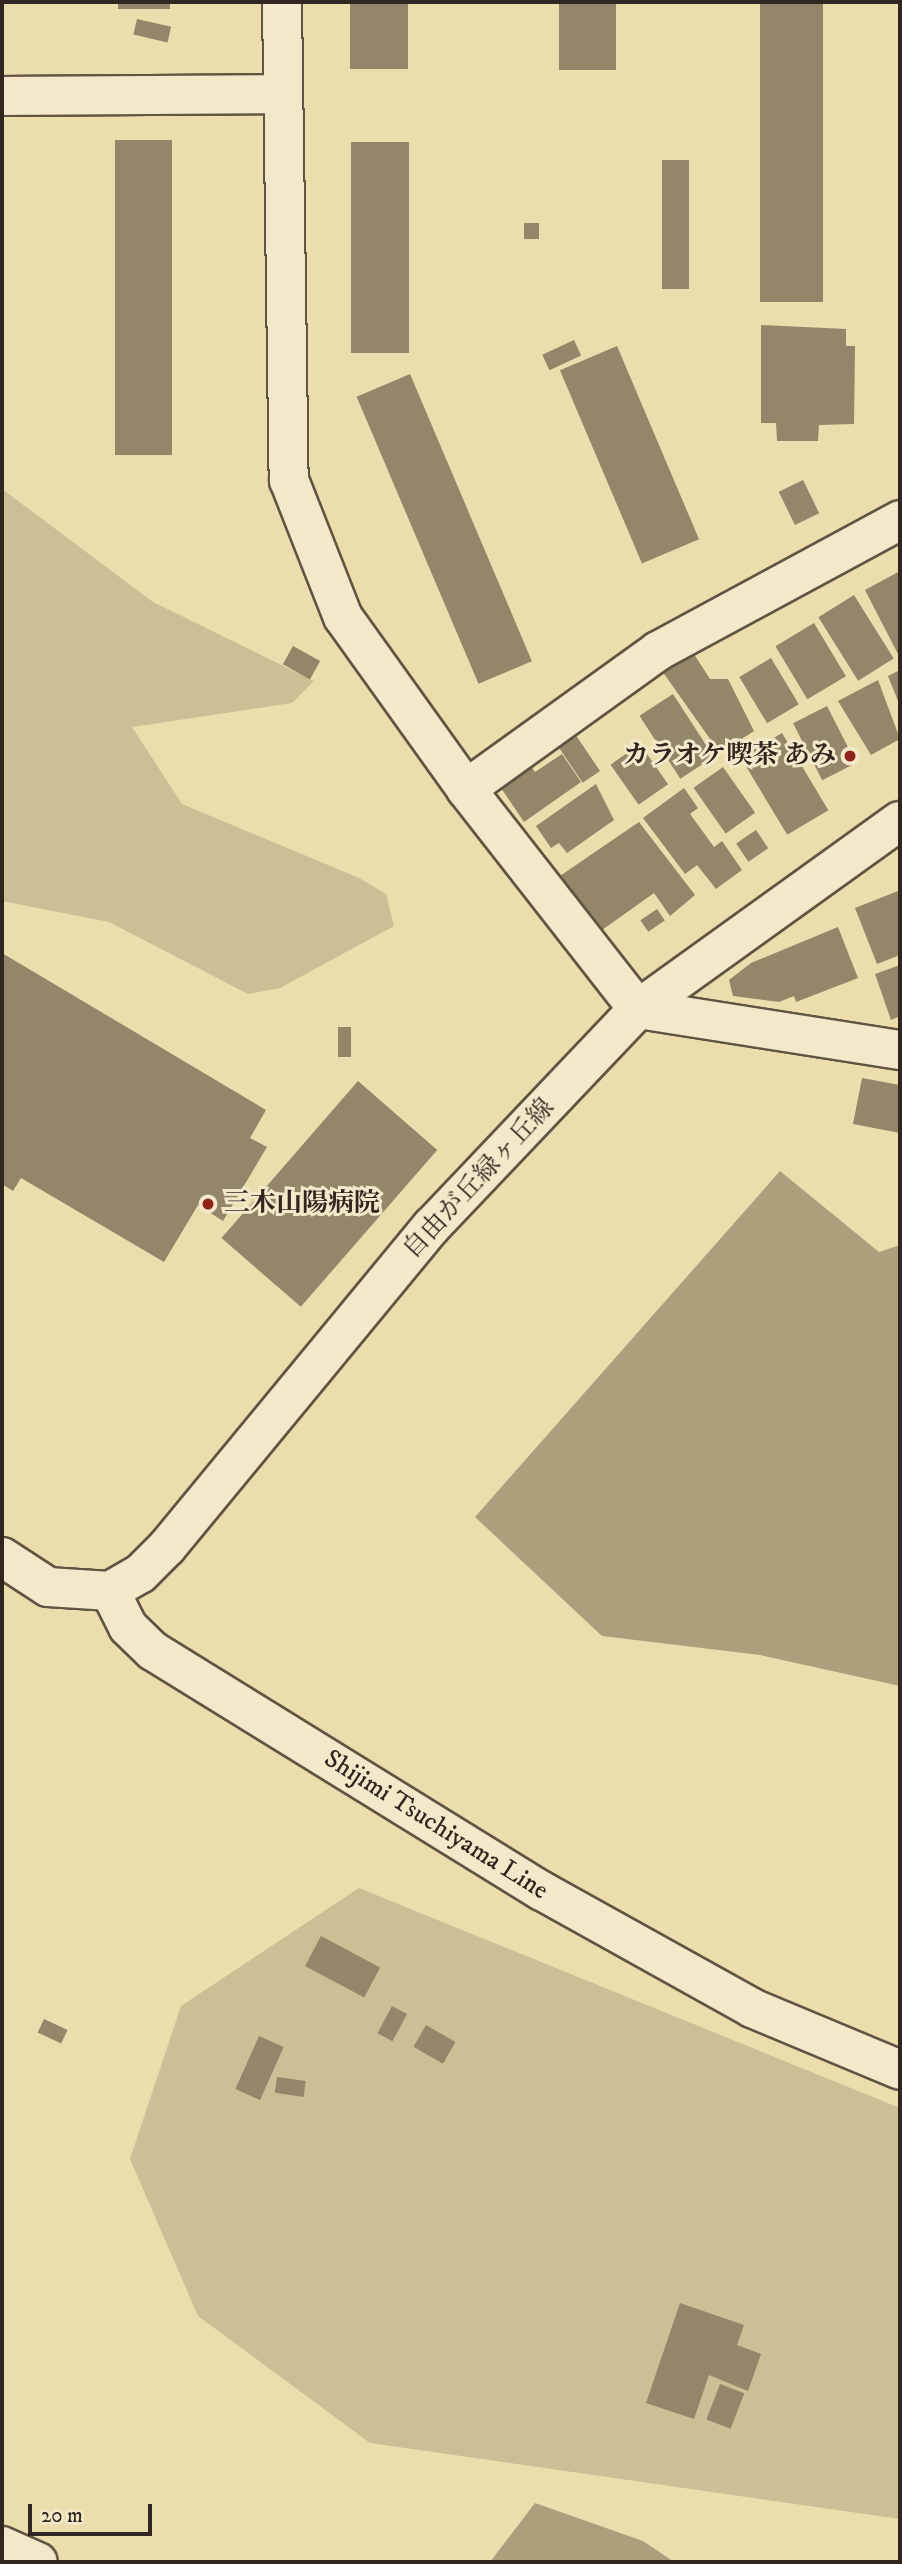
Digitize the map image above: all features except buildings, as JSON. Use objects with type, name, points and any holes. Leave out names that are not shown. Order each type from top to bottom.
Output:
[{"type":"street","points":[[282,2],[289,480],[343,617],[466,789],[638,1009],[900,1050]]},
{"type":"street","points":[[2,96],[282,94]]},
{"type":"street","points":[[466,789],[658,651],[900,520]]},
{"type":"street","name":"自由が丘緑ヶ丘線","points":[[110,1591],[140,1574],[167,1547],[432,1226],[638,1009],[900,821]]},
{"type":"street","points":[[2,1557],[48,1587],[110,1591]]},
{"type":"street","name":"Shijimi Tsuchiyama Line","points":[[110,1591],[128,1627],[153,1651],[542,1891],[752,2008],[900,2070]]},
{"type":"street","points":[[2,2546],[38,2562]]},
{"type":"shaded area","points":[[2,489],[153,602],[314,681],[292,703],[132,727],[182,804],[359,878],[386,894],[394,926],[280,988],[248,994],[109,922],[2,901]]},
{"type":"shaded area","points":[[780,1171],[879,1252],[900,1245],[900,1686],[760,1655],[602,1636],[475,1517]]},
{"type":"shaded area","points":[[359,1888],[900,2108],[900,2519],[370,2443],[198,2316],[130,2159],[181,2006]]},
{"type":"shaded area","points":[[535,2503],[643,2541],[674,2562],[490,2562]]},
{"type":"place","name":"カラオケ喫茶 あみ","points":[[850,756]]},
{"type":"place","name":"三木山陽病院","points":[[208,1204]]}]
